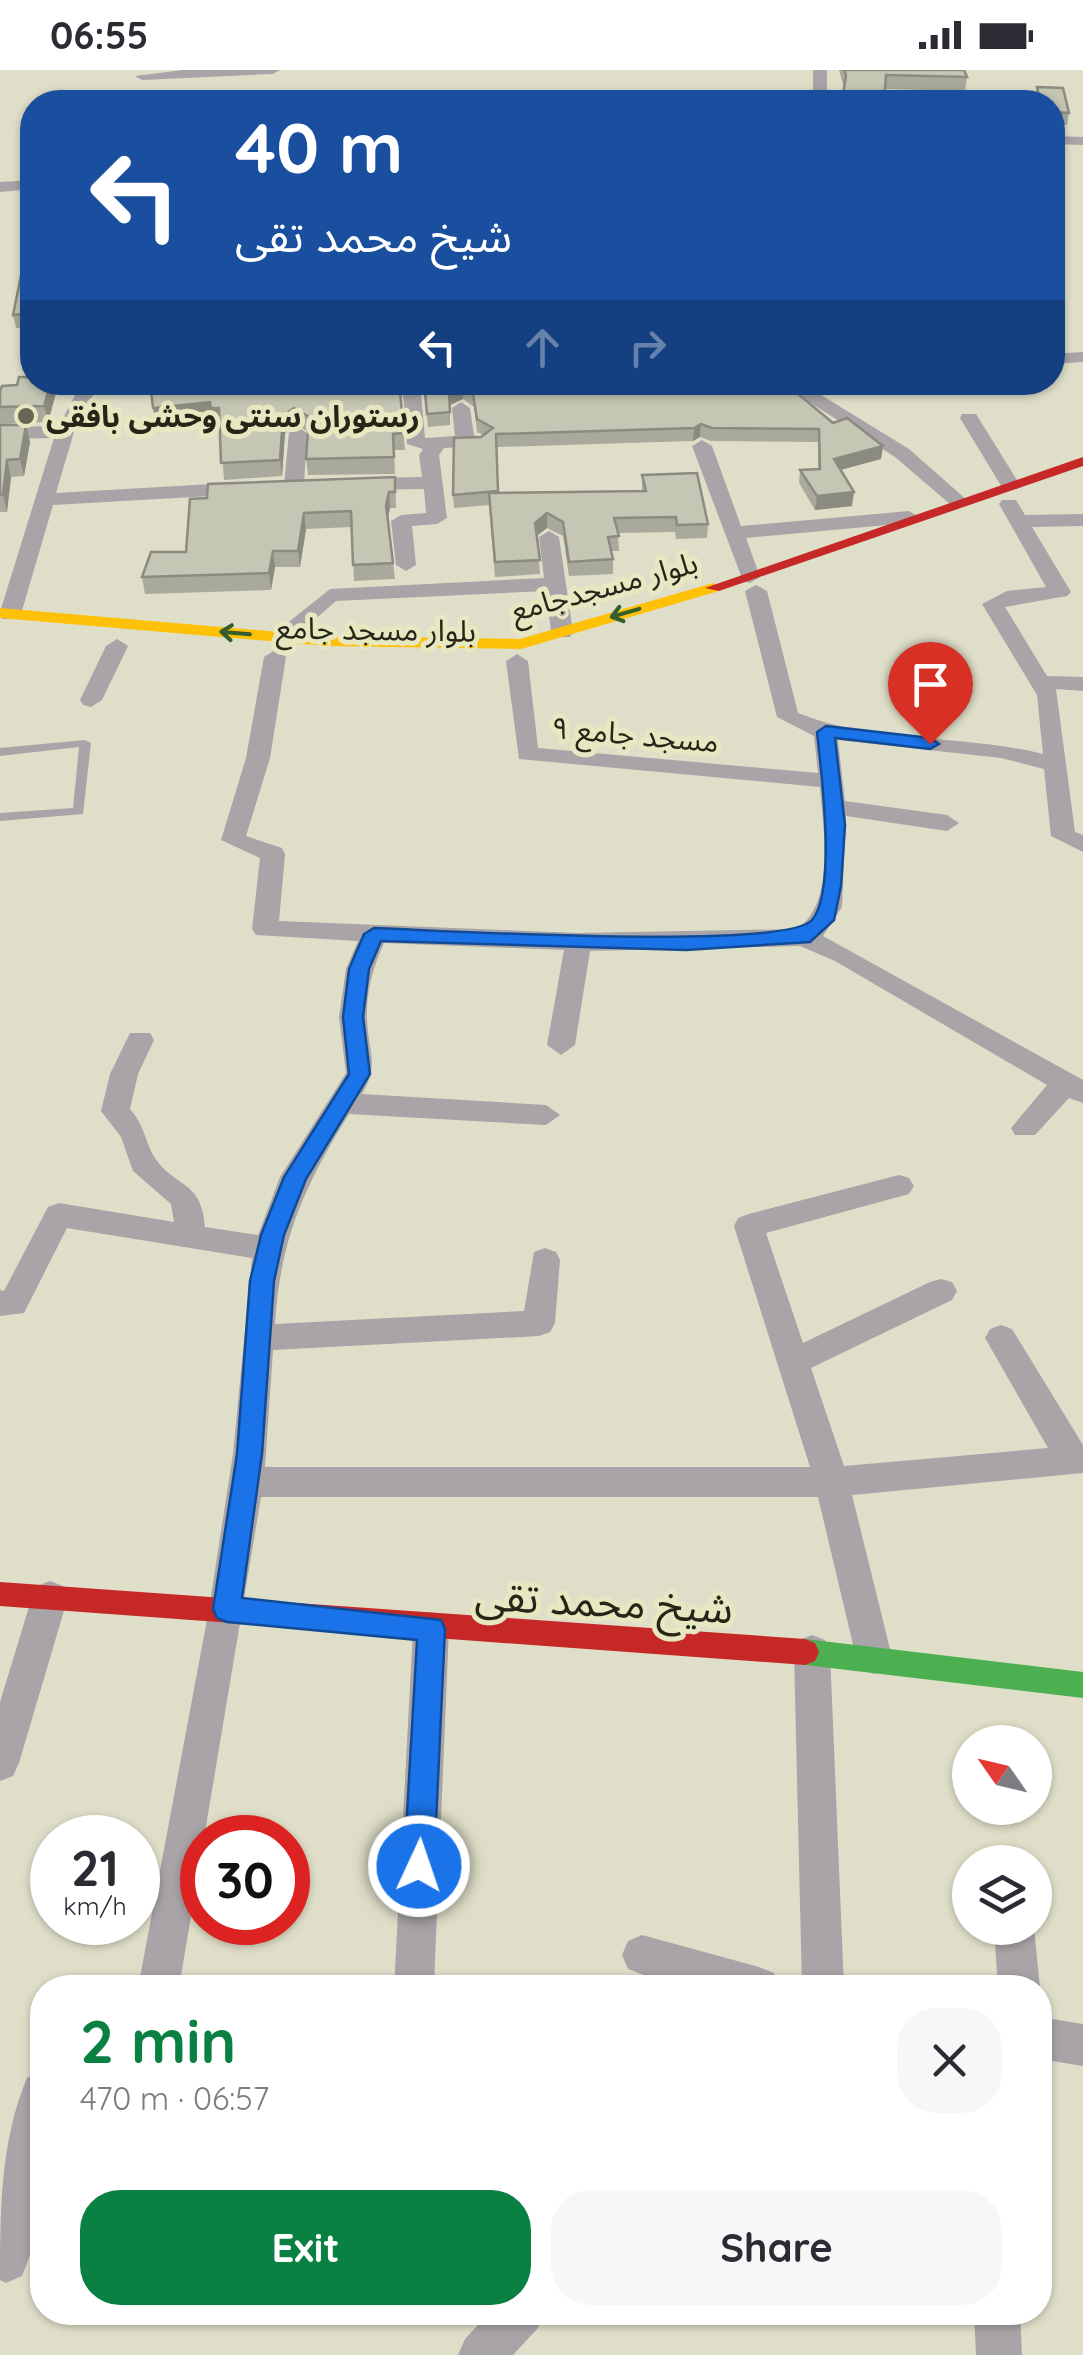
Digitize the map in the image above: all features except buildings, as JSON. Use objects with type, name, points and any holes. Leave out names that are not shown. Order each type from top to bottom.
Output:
[{"type":"main road","name":"بلوار مسجدجامع","points":[[3,620],[278,647],[521,644],[753,584],[909,517],[958,501],[1012,503],[1083,461]]},
{"type":"main road","name":"بلوار مسجد جامع","points":[[3,620],[117,646],[278,647],[384,664],[535,661],[612,639],[753,584],[1083,483]]},
{"type":"main road","name":"شیخ محمد تقی","points":[[0,1594],[227,1609],[432,1629],[812,1652],[1083,1685]]},
{"type":"street","points":[[142,78],[273,70]]},
{"type":"street","points":[[3,620],[65,432],[84,395]]},
{"type":"street","points":[[413,395],[416,444],[473,441],[462,408]]},
{"type":"street","points":[[808,395],[902,453],[958,501]]},
{"type":"street","points":[[969,418],[1060,592],[1014,595],[992,604],[1048,695],[1052,764],[1063,836],[1083,844]]},
{"type":"street","points":[[0,433],[65,432]]},
{"type":"street","points":[[298,433],[311,485]]},
{"type":"street","points":[[406,565],[400,522],[438,518],[429,455],[438,443]]},
{"type":"street","points":[[702,446],[753,584],[788,717],[826,732],[1000,752],[1052,764]]},
{"type":"street","points":[[44,500],[434,482]]},
{"type":"street","points":[[1012,503],[1083,520]]},
{"type":"street","points":[[734,533],[909,517]]},
{"type":"street","points":[[549,536],[562,632]]},
{"type":"street","points":[[556,584],[330,595],[278,647],[258,758],[233,840],[273,854],[265,929],[686,944],[803,937],[844,956],[1073,1087],[1024,1128]]},
{"type":"street","points":[[91,700],[117,646]]},
{"type":"street","name":"مسجد جامع ۹","points":[[517,661],[526,754],[832,794]]},
{"type":"street","points":[[1042,682],[1083,684]]},
{"type":"street","points":[[803,937],[824,920],[832,886],[832,794],[826,732]]},
{"type":"street","points":[[832,794],[946,823]]},
{"type":"street","points":[[160,1975],[227,1609],[270,1249],[295,1177],[360,1074],[353,1017],[359,969],[374,934]]},
{"type":"street","points":[[562,1045],[578,942]]},
{"type":"street","points":[[140,1040],[124,1074],[115,1110],[136,1138],[137,1155],[146,1167],[179,1188],[190,1209],[190,1236]]},
{"type":"street","points":[[343,1103],[435,1112],[546,1116]]},
{"type":"street","points":[[874,1658],[832,1482],[749,1226],[899,1186]]},
{"type":"street","points":[[0,1303],[13,1304],[59,1215],[270,1249]]},
{"type":"street","points":[[258,1338],[539,1323],[545,1260]]},
{"type":"street","points":[[793,1362],[941,1292]]},
{"type":"street","points":[[245,1482],[832,1482],[1078,1459],[1001,1338]]},
{"type":"street","points":[[0,1763],[50,1597]]},
{"type":"street","points":[[413,1975],[432,1629]]},
{"type":"street","points":[[812,1652],[823,1975]]},
{"type":"street","points":[[1016,1945],[1019,1975]]},
{"type":"street","points":[[642,1955],[713,1975]]},
{"type":"street","points":[[1052,2040],[1083,2045]]},
{"type":"street","points":[[6,2260],[30,2149]]},
{"type":"street","points":[[481,2355],[510,2325]]},
{"type":"street","points":[[998,2325],[999,2355]]},
{"type":"lane","points":[[0,752],[85,743],[79,812],[0,817]]},
{"type":"traffic: fast","points":[[805,1652],[1083,1685]]},
{"type":"traffic: slow","points":[[0,613],[327,641],[521,644],[713,588]]},
{"type":"traffic: jam","points":[[713,588],[1083,461]]},
{"type":"traffic: jam","points":[[0,1594],[805,1652]]},
{"type":"place","name":"رستوران سنتی وحشی بافقی","points":[[26,416]]},
{"type":"route","points":[[419,1866],[432,1629],[227,1609],[250,1454],[262,1281],[272,1235],[295,1177],[360,1074],[353,1017],[359,969],[374,934],[686,944],[803,937],[824,920],[832,886],[836,825],[826,732],[930,744]]}]
